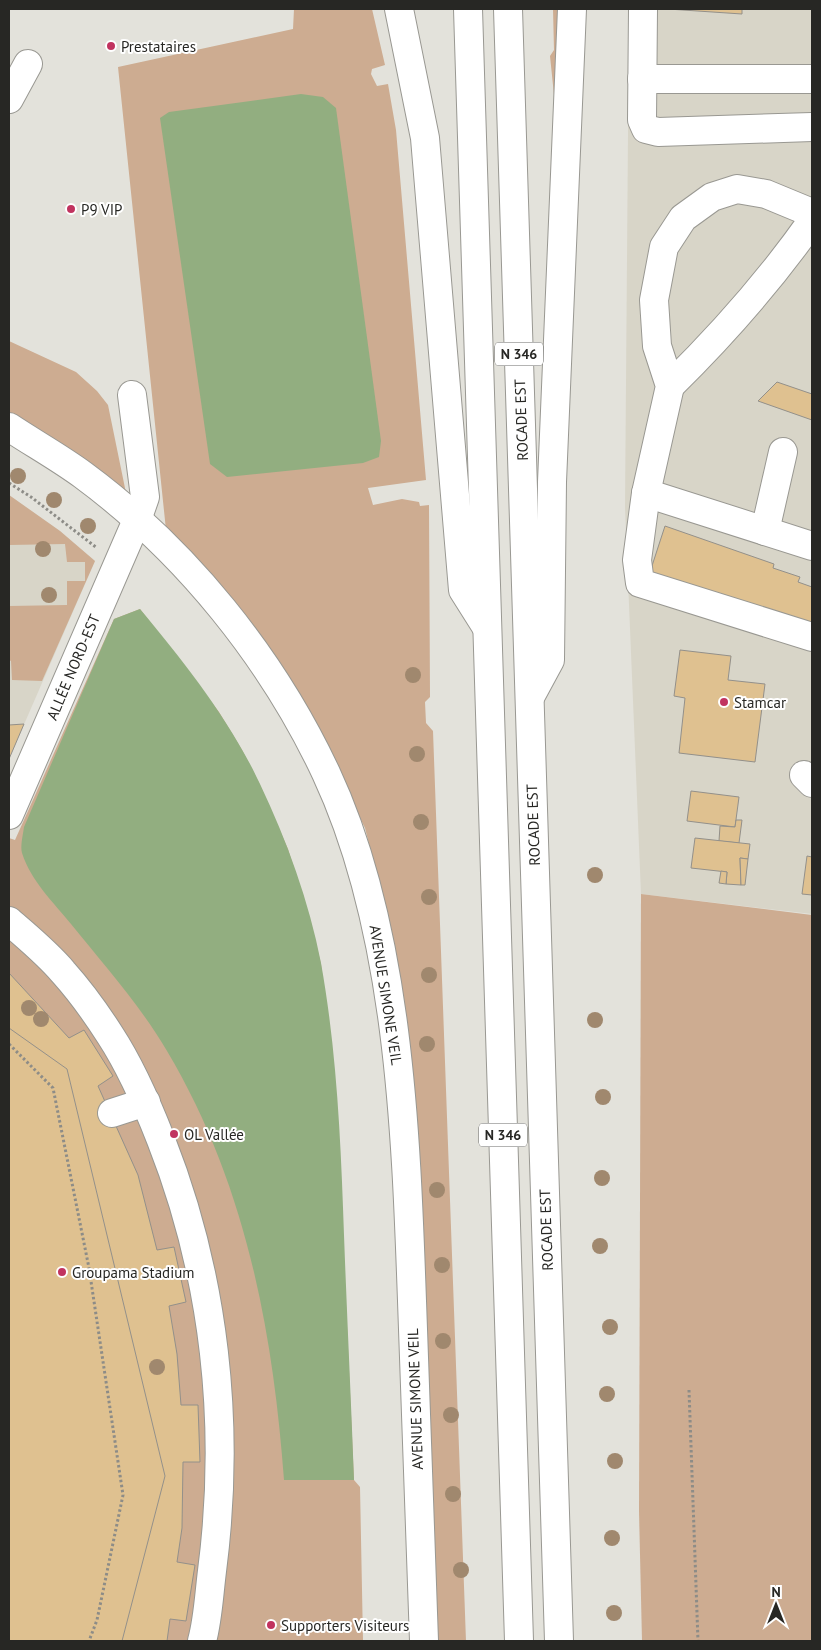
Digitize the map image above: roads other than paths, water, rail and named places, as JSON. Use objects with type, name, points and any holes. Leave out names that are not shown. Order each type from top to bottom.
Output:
[{"type":"main road","points":[[399,9],[425,138],[463,590],[488,629]]},
{"type":"main road","name":"N 346","points":[[468,9],[519,1641]]},
{"type":"main road","name":"ROCADE EST","points":[[508,9],[558,1641]]},
{"type":"main road","points":[[530,699],[550,660],[552,482],[572,9]]},
{"type":"main road","points":[[643,9],[642,120],[646,129],[658,132],[812,128]]},
{"type":"main road","points":[[9,99],[28,64]]},
{"type":"main road","points":[[642,80],[812,80]]},
{"type":"main road","points":[[812,213],[766,194],[737,189],[712,197],[683,218],[664,247],[654,300],[657,346],[670,386],[646,493],[637,560],[640,583],[812,637]]},
{"type":"main road","points":[[670,386],[722,335],[771,278],[812,221]]},
{"type":"main road","name":"ALLÉE NORD-EST","points":[[9,815],[145,497],[132,396]]},
{"type":"main road","name":"AVENUE SIMONE VEIL","points":[[9,427],[82,474],[132,531],[196,578],[249,643],[288,702],[330,783],[357,855],[380,938],[398,1079],[409,1228],[424,1641]]},
{"type":"main road","points":[[764,530],[783,452]]},
{"type":"main road","points":[[646,493],[812,546]]},
{"type":"main road","points":[[9,921],[63,971],[110,1035],[146,1102],[174,1173],[191,1229],[206,1295],[217,1369],[220,1456],[216,1533],[202,1641]]},
{"type":"main road","points":[[112,1113],[146,1102]]},
{"type":"place","name":"Prestataires","points":[[111,46]]},
{"type":"place","name":"P9 VIP","points":[[71,209]]},
{"type":"place","name":"Stamcar","points":[[724,702]]},
{"type":"place","name":"OL Vallée","points":[[174,1134]]},
{"type":"place","name":"Groupama Stadium","points":[[62,1272]]},
{"type":"place","name":"Supporters Visiteurs","points":[[271,1625]]}]
